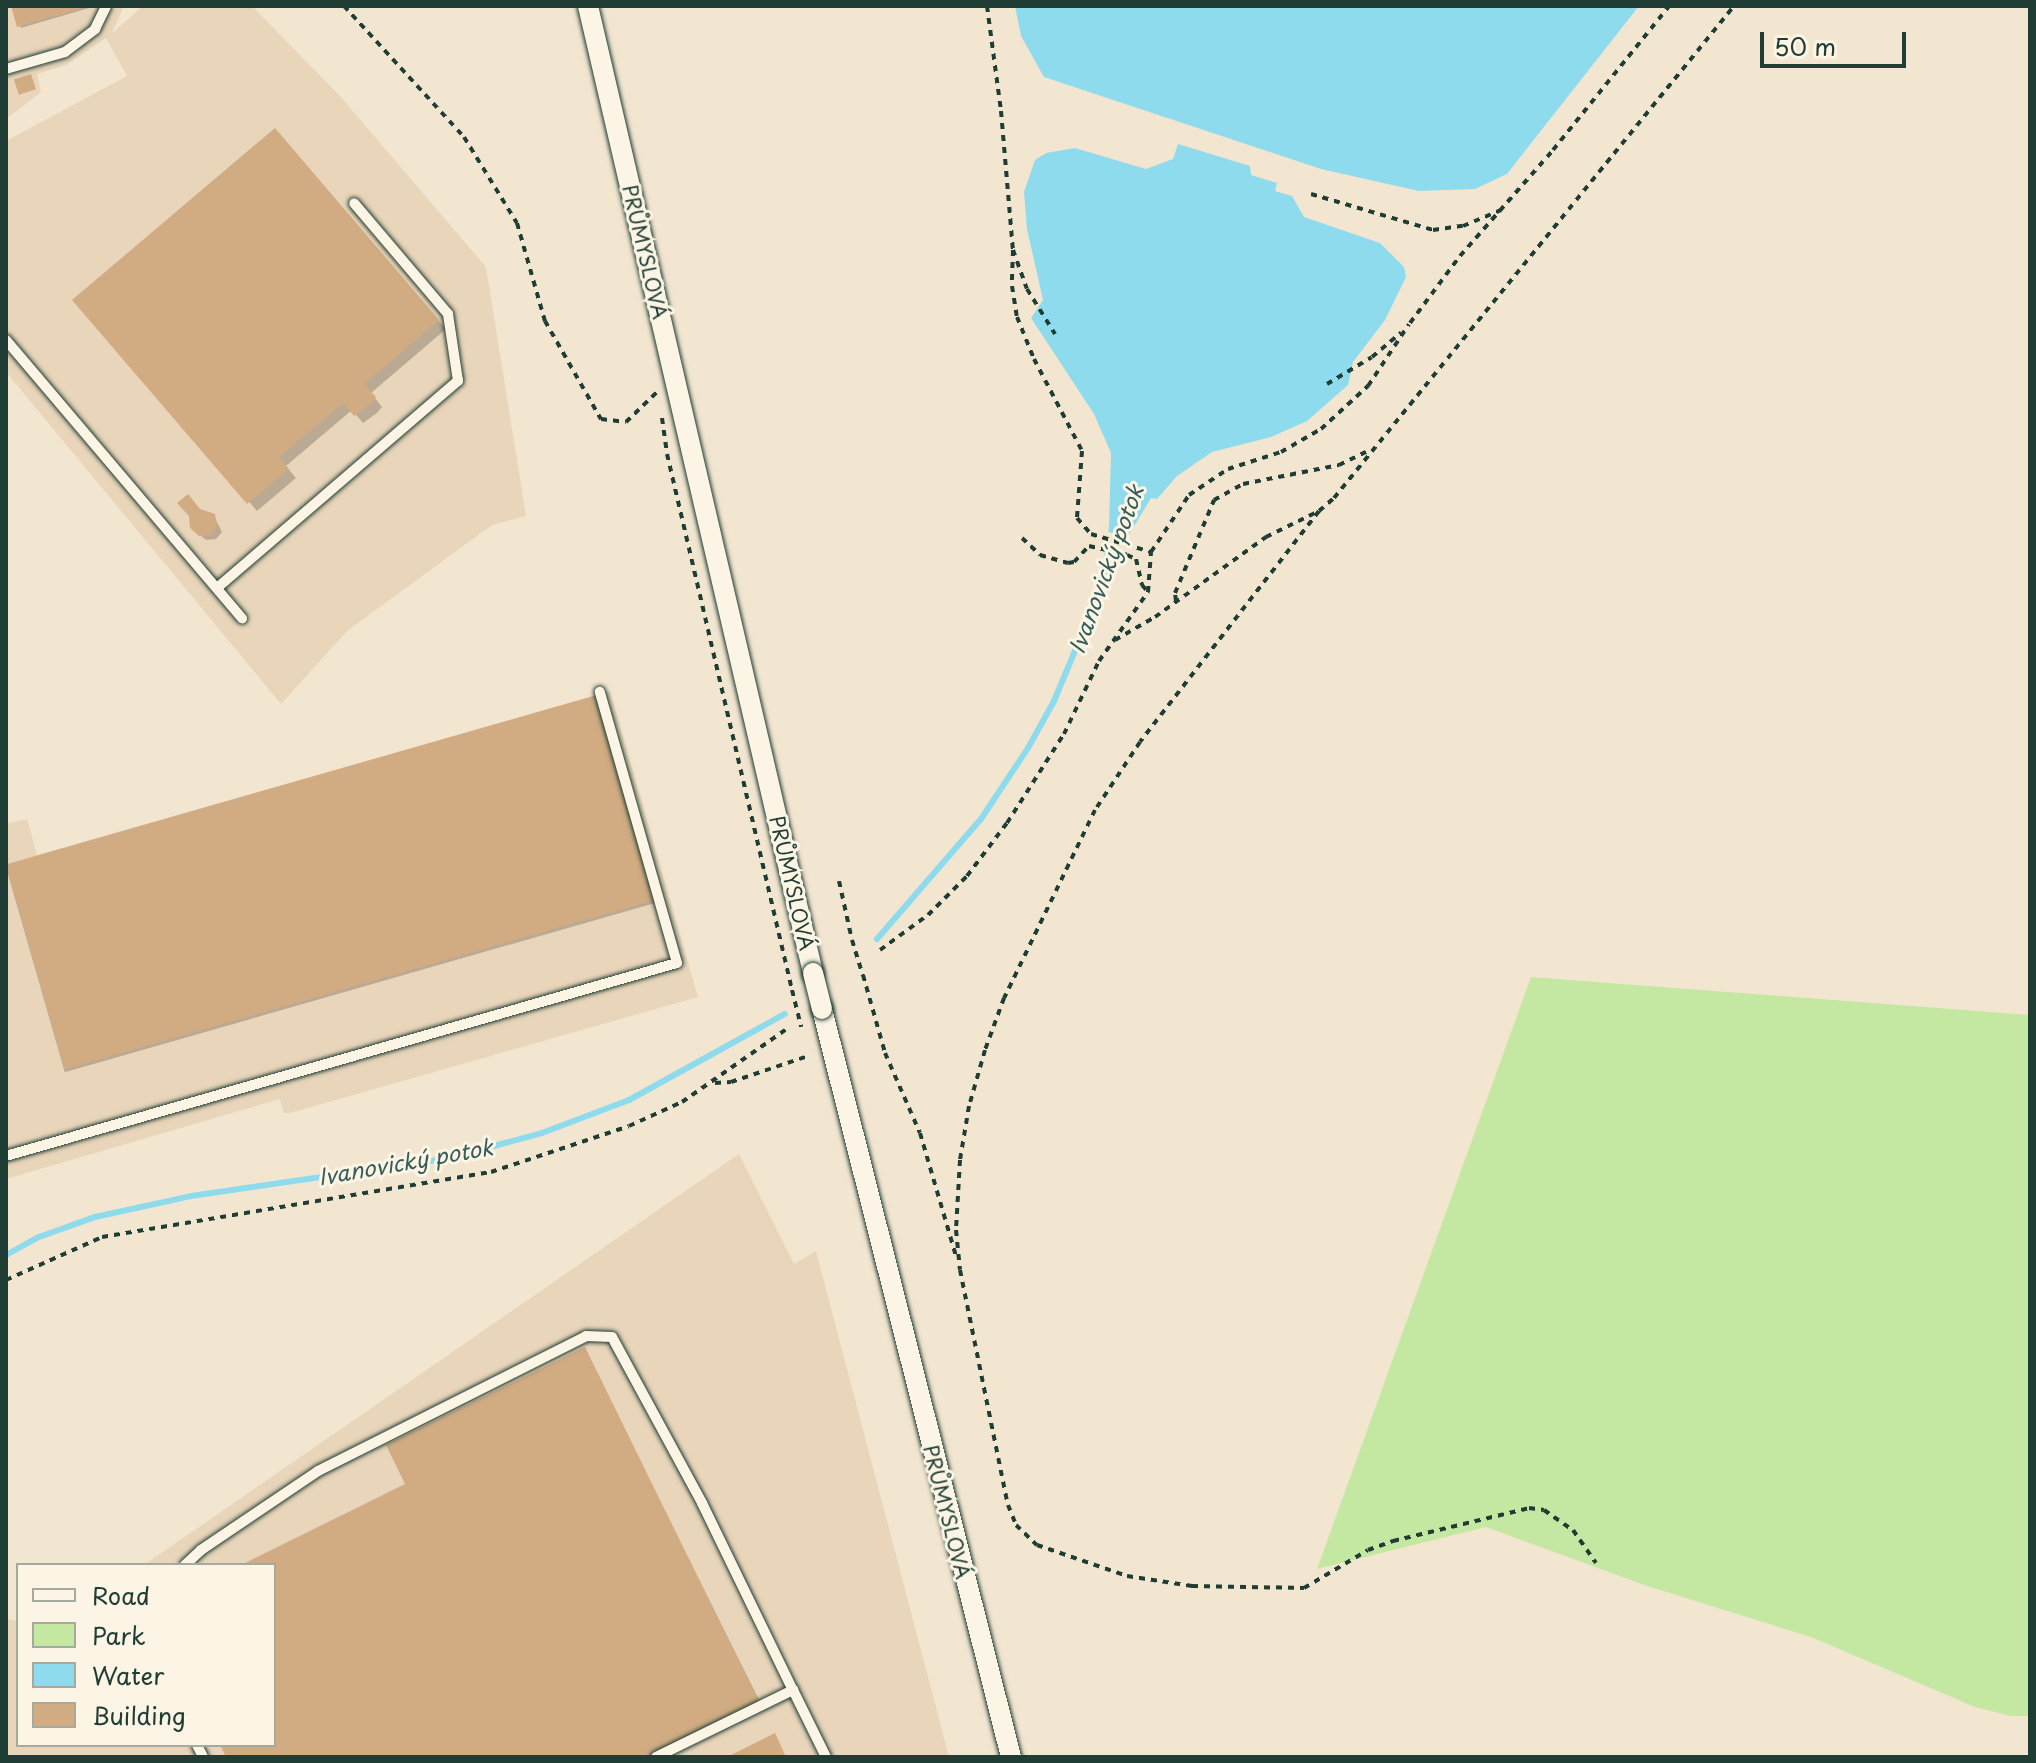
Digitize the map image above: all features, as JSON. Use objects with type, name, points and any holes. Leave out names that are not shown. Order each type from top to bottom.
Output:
[{"type":"street","name":"PRŮMYSLOVÁ","points":[[588,6],[813,973],[1011,1757]]},
{"type":"lane","points":[[6,69],[65,52],[95,29],[106,6]]},
{"type":"lane","points":[[217,588],[458,381],[448,314],[354,203]]},
{"type":"lane","points":[[6,340],[242,618]]},
{"type":"lane","points":[[6,1156],[677,963],[600,692]]},
{"type":"lane","points":[[187,1563],[201,1550],[318,1471],[586,1336],[612,1337],[702,1503],[826,1757]]},
{"type":"lane","points":[[656,1757],[793,1690]]},
{"type":"path","points":[[344,6],[464,137],[517,223],[545,321],[601,419],[626,422],[662,388]]},
{"type":"path","points":[[987,6],[1001,111],[1017,317],[1034,359],[1082,451],[1077,518],[1091,534],[1151,552]]},
{"type":"path","points":[[880,950],[928,915],[967,876],[1007,823],[1057,745],[1099,661],[1148,592],[1151,552],[1181,504],[1200,485],[1228,469],[1303,442],[1342,412],[1389,358],[1409,324],[1460,256],[1503,209],[1669,6]]},
{"type":"path","points":[[960,1270],[956,1199],[969,1106],[1004,998],[1095,810],[1140,742],[1319,511],[1344,487],[1734,6]]},
{"type":"path","points":[[1311,194],[1433,230],[1463,226],[1503,209]]},
{"type":"path","points":[[1013,250],[1027,289],[1055,334]]},
{"type":"path","points":[[1327,384],[1386,347],[1409,324]]},
{"type":"path","points":[[1176,601],[1175,593],[1214,500],[1243,484],[1339,465],[1373,448]]},
{"type":"path","points":[[1115,640],[1266,537],[1319,511]]},
{"type":"path","points":[[1022,538],[1040,555],[1068,563],[1074,562],[1089,546],[1127,555],[1136,559],[1142,585],[1148,592]]},
{"type":"path","points":[[839,881],[852,940],[885,1053],[920,1133],[960,1270],[1008,1505],[1016,1525],[1037,1545],[1065,1552],[1127,1576],[1157,1582],[1304,1588],[1368,1550],[1393,1541],[1529,1508],[1544,1510],[1573,1530],[1596,1563]]},
{"type":"path","points":[[792,990],[801,1027]]},
{"type":"path","points":[[6,1280],[102,1237],[491,1172],[629,1126],[682,1102],[788,1028]]},
{"type":"path","points":[[712,1083],[731,1082],[808,1056]]},
{"type":"shaded area","points":[[6,6],[124,6],[112,33],[143,6],[252,6],[340,96],[486,267],[526,516],[492,525],[347,631],[281,704],[6,372],[6,141],[127,76],[106,38],[66,65],[37,74],[41,92],[6,119]]},
{"type":"shaded area","points":[[610,691],[698,997],[290,1113],[284,1113],[280,1099],[6,1179],[6,824],[27,819],[37,855]]},
{"type":"shaded area","points":[[739,1154],[794,1264],[816,1251],[949,1757],[6,1757],[6,1619],[16,1621],[16,1747],[276,1747],[276,1563],[147,1563]]},
{"type":"green space","points":[[1531,977],[2030,1015],[2030,1716],[2010,1716],[1975,1707],[1811,1637],[1650,1587],[1486,1527],[1317,1569]]},
{"type":"water","points":[[1015,6],[1639,6],[1507,174],[1475,189],[1419,191],[1321,169],[1044,77],[1021,36]]},
{"type":"water","points":[[1178,144],[1250,166],[1251,175],[1277,183],[1275,191],[1292,196],[1304,217],[1380,243],[1404,267],[1406,277],[1385,320],[1353,362],[1348,385],[1307,421],[1271,437],[1212,452],[1177,476],[1157,499],[1151,498],[1130,533],[1104,591],[1098,589],[1109,527],[1111,453],[1094,414],[1031,318],[1043,300],[1027,229],[1024,192],[1035,160],[1046,153],[1075,148],[1146,169],[1173,159]]},
{"type":"pier","points":[[1105,531],[1132,539],[1125,556],[1102,549]]},
{"type":"building","points":[[11,6],[85,6],[86,7],[17,27]]},
{"type":"building","points":[[31,74],[36,89],[19,95],[14,80]]},
{"type":"building","points":[[275,128],[439,320],[364,384],[376,397],[369,405],[354,416],[343,403],[279,457],[289,469],[247,504],[72,300]]},
{"type":"building","points":[[188,494],[200,509],[215,514],[217,526],[211,535],[199,536],[190,528],[189,516],[177,503]]},
{"type":"building","points":[[597,695],[656,900],[65,1069],[6,864]]},
{"type":"building","points":[[585,1347],[760,1704],[652,1757],[226,1757],[221,1747],[276,1747],[276,1563],[245,1563],[405,1484],[386,1445]]},
{"type":"building","points":[[775,1733],[786,1757],[727,1757]]},
{"type":"waterway","name":"Ivanovický potok","points":[[877,939],[981,819],[1028,748],[1054,701],[1103,584]]},
{"type":"waterway","name":"Ivanovický potok","points":[[6,1255],[39,1237],[95,1217],[191,1196],[450,1158],[542,1133],[629,1100],[785,1014]]}]
